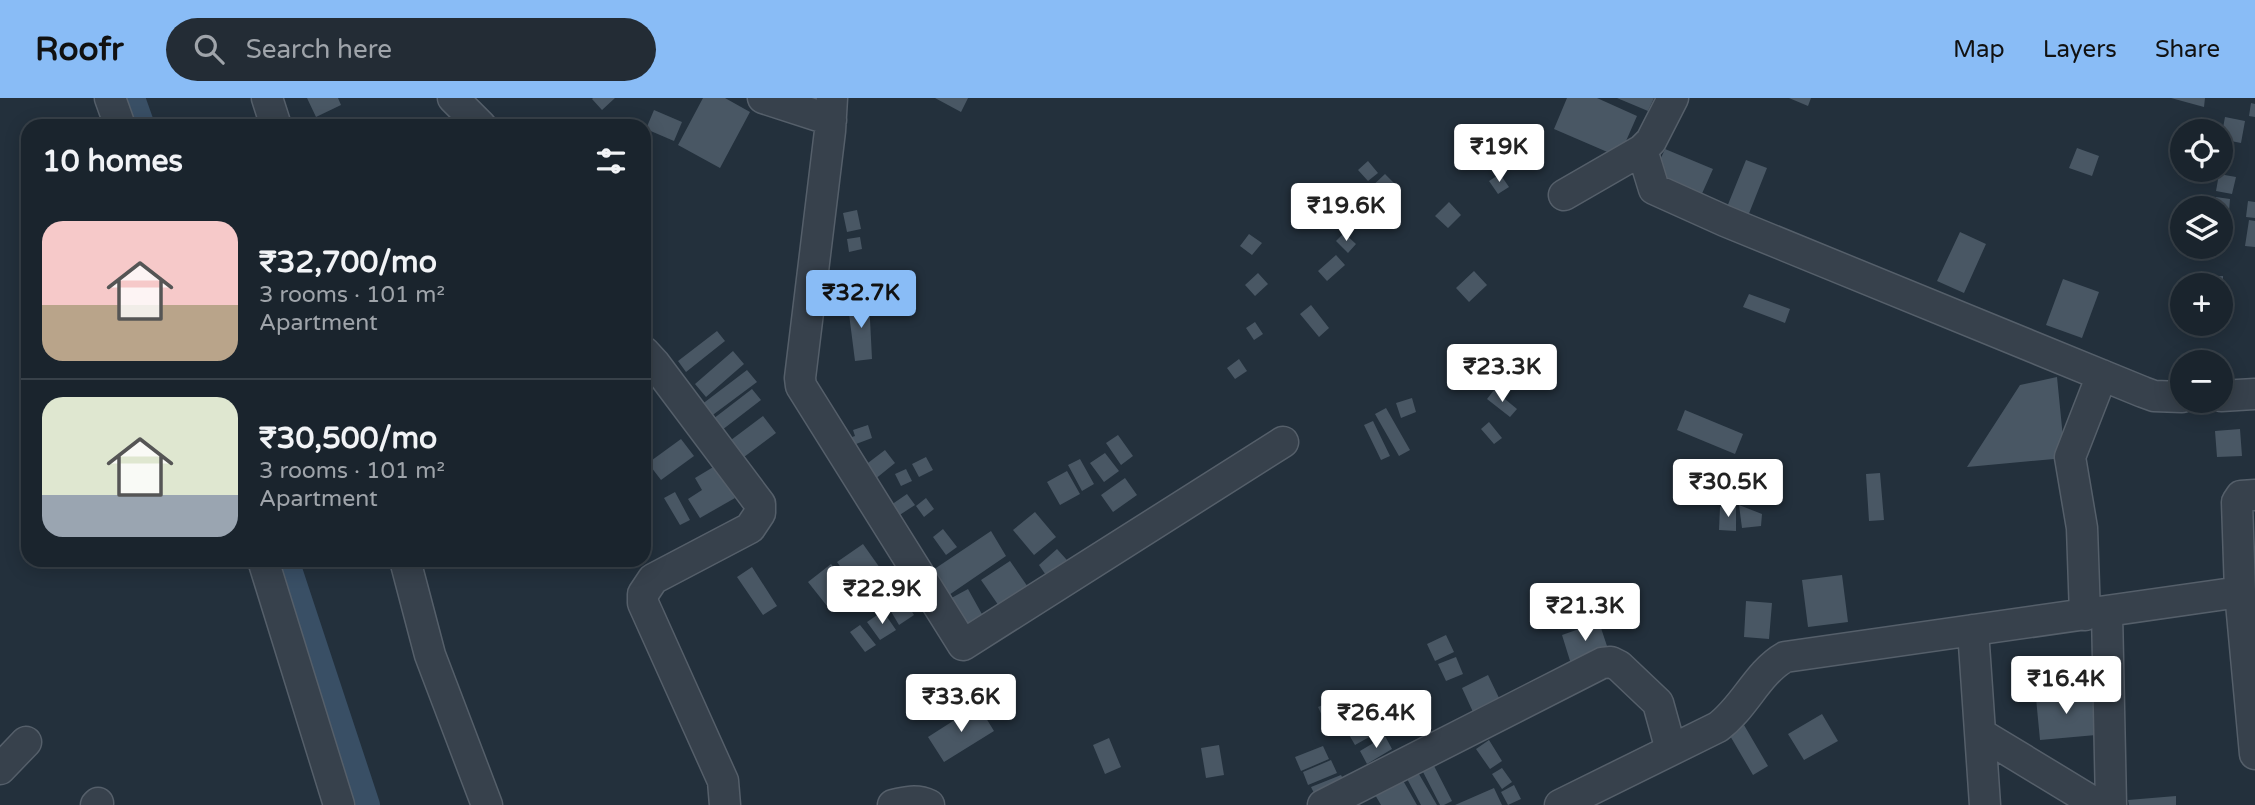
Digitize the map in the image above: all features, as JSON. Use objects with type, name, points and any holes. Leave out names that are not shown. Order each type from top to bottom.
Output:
[{"type":"street","points":[[110,98],[118,119]]},
{"type":"street","points":[[267,98],[274,119]]},
{"type":"street","points":[[453,98],[474,119]]},
{"type":"street","points":[[763,98],[832,109],[801,386],[963,645],[1283,442]]},
{"type":"street","points":[[1564,195],[1643,150],[1651,141],[1673,98]]},
{"type":"street","points":[[1643,150],[1654,188],[1738,226],[2102,375],[2154,396],[2170,397]]},
{"type":"street","points":[[651,360],[760,504],[760,513],[750,528],[653,579],[643,594],[643,603],[723,781],[725,805]]},
{"type":"street","points":[[2102,375],[2070,457],[2096,613],[2111,805]]},
{"type":"street","points":[[2233,395],[2255,394]]},
{"type":"street","points":[[2255,495],[2241,496],[2237,502],[2240,592],[2255,754]]},
{"type":"street","points":[[265,567],[339,805]]},
{"type":"street","points":[[407,567],[430,655],[487,805]]},
{"type":"street","points":[[1560,805],[1718,727],[1734,715],[1773,664],[1785,657],[2240,592]]},
{"type":"street","points":[[1973,630],[1985,805]]},
{"type":"street","points":[[1323,805],[1602,663],[1619,666],[1658,703],[1671,750]]},
{"type":"street","points":[[1980,734],[2098,805]]},
{"type":"street","points":[[0,769],[26,742]]},
{"type":"street","points":[[893,805],[908,801],[929,805]]},
{"type":"building","points":[[307,98],[338,98],[341,105],[316,117]]},
{"type":"building","points":[[593,98],[615,98],[602,110]]},
{"type":"building","points":[[703,98],[725,98],[750,112],[720,168],[678,145]]},
{"type":"building","points":[[935,98],[968,98],[961,112]]},
{"type":"building","points":[[1567,98],[1597,98],[1637,116],[1619,157],[1554,129]]},
{"type":"building","points":[[1617,98],[1654,98],[1648,111]]},
{"type":"building","points":[[1789,98],[1811,98],[1808,106]]},
{"type":"building","points":[[2171,98],[2205,98],[2204,107]]},
{"type":"building","points":[[2251,103],[2255,104],[2255,117],[2249,116]]},
{"type":"building","points":[[654,110],[682,122],[674,141],[651,131],[650,119]]},
{"type":"building","points":[[2225,117],[2245,121],[2241,143],[2233,141],[2233,119]]},
{"type":"building","points":[[2077,148],[2099,156],[2092,176],[2069,168]]},
{"type":"building","points":[[1665,149],[1713,169],[1700,198],[1652,178]]},
{"type":"building","points":[[1746,160],[1767,168],[1748,216],[1727,207]]},
{"type":"building","points":[[1368,161],[1378,173],[1368,181],[1358,170]]},
{"type":"building","points":[[1385,174],[1397,186],[1380,201],[1369,189]]},
{"type":"building","points":[[1500,174],[1509,187],[1498,194],[1489,181]]},
{"type":"building","points":[[2233,176],[2236,177],[2232,194],[2216,191],[2218,182],[2233,182]]},
{"type":"building","points":[[2248,201],[2255,202],[2255,218],[2246,217]]},
{"type":"building","points":[[1449,202],[1461,215],[1448,228],[1435,216]]},
{"type":"building","points":[[857,210],[861,229],[847,232],[843,213]]},
{"type":"building","points":[[2249,220],[2255,221],[2255,247],[2245,246]]},
{"type":"building","points":[[1960,232],[1986,244],[1964,293],[1937,281]]},
{"type":"building","points":[[1344,233],[1356,244],[1348,253],[1336,241]]},
{"type":"building","points":[[1249,234],[1262,243],[1252,255],[1240,246]]},
{"type":"building","points":[[860,237],[862,249],[849,252],[847,239]]},
{"type":"building","points":[[1336,255],[1345,265],[1327,281],[1318,271]]},
{"type":"building","points":[[1474,271],[1487,285],[1469,302],[1456,288]]},
{"type":"building","points":[[1258,273],[1268,284],[1255,296],[1245,285]]},
{"type":"building","points":[[2063,279],[2099,292],[2082,338],[2046,325]]},
{"type":"building","points":[[1749,294],[1790,309],[1785,323],[1743,307]]},
{"type":"building","points":[[869,299],[872,359],[855,361],[848,306]]},
{"type":"building","points":[[1311,305],[1329,328],[1319,337],[1300,314]]},
{"type":"building","points":[[1255,322],[1263,334],[1254,340],[1246,328]]},
{"type":"building","points":[[717,331],[725,341],[686,372],[678,361]]},
{"type":"building","points":[[733,351],[744,364],[706,397],[695,384]]},
{"type":"building","points":[[1239,359],[1247,371],[1235,379],[1227,368]]},
{"type":"building","points":[[747,370],[757,382],[710,417],[701,405]]},
{"type":"building","points":[[2057,377],[2065,458],[1967,467],[2020,385]]},
{"type":"building","points":[[752,389],[761,400],[722,430],[713,419]]},
{"type":"building","points":[[1494,390],[1517,409],[1510,417],[1487,399]]},
{"type":"building","points":[[1412,398],[1416,412],[1401,418],[1396,403]]},
{"type":"building","points":[[1386,408],[1410,450],[1399,456],[1375,414]]},
{"type":"building","points":[[1685,410],[1743,434],[1735,454],[1677,430]]},
{"type":"building","points":[[763,416],[776,433],[744,457],[731,440]]},
{"type":"building","points":[[1373,421],[1390,456],[1381,460],[1364,425]]},
{"type":"building","points":[[1489,422],[1502,438],[1494,444],[1481,429]]},
{"type":"building","points":[[868,425],[872,438],[848,447],[846,439],[855,436],[853,430]]},
{"type":"building","points":[[2240,429],[2242,456],[2217,457],[2215,431]]},
{"type":"building","points":[[1118,435],[1133,456],[1121,465],[1106,443]]},
{"type":"building","points":[[681,439],[694,456],[661,480],[651,467],[651,461]]},
{"type":"building","points":[[885,450],[895,463],[874,480],[864,466]]},
{"type":"building","points":[[1105,453],[1119,471],[1104,482],[1090,463]]},
{"type":"building","points":[[926,457],[933,470],[919,477],[912,464]]},
{"type":"building","points":[[1080,459],[1094,484],[1082,491],[1068,465]]},
{"type":"building","points":[[715,466],[735,498],[700,518],[688,499],[702,490],[695,478]]},
{"type":"building","points":[[906,469],[912,481],[901,486],[895,474]]},
{"type":"building","points":[[1067,471],[1080,494],[1060,505],[1047,482]]},
{"type":"building","points":[[1880,473],[1884,520],[1869,521],[1866,474]]},
{"type":"building","points":[[1125,478],[1137,495],[1113,512],[1101,495]]},
{"type":"building","points":[[675,492],[690,520],[680,525],[664,498]]},
{"type":"building","points":[[907,494],[915,505],[895,518],[888,507]]},
{"type":"building","points":[[926,498],[934,509],[924,517],[916,506]]},
{"type":"building","points":[[1739,505],[1762,514],[1761,526],[1742,528]]},
{"type":"building","points":[[1720,507],[1736,507],[1736,531],[1719,530]]},
{"type":"building","points":[[1035,512],[1056,537],[1034,555],[1013,530]]},
{"type":"building","points":[[943,529],[957,547],[946,555],[933,537]]},
{"type":"building","points":[[991,531],[1006,556],[946,597],[930,572]]},
{"type":"building","points":[[863,544],[880,568],[855,587],[837,562]]},
{"type":"building","points":[[1057,549],[1075,569],[1050,581],[1039,565]]},
{"type":"building","points":[[1010,561],[1030,590],[1001,609],[981,580]]},
{"type":"building","points":[[831,564],[850,588],[827,606],[808,582]]},
{"type":"building","points":[[752,567],[777,606],[763,615],[737,577]]},
{"type":"building","points":[[1842,575],[1848,622],[1808,627],[1802,580]]},
{"type":"building","points":[[1587,584],[1596,616],[1559,626],[1550,595]]},
{"type":"building","points":[[968,589],[983,616],[960,629],[944,602]]},
{"type":"building","points":[[901,594],[914,615],[899,625],[886,603]]},
{"type":"building","points":[[1746,601],[1772,603],[1769,639],[1744,637]]},
{"type":"building","points":[[883,611],[896,630],[880,640],[867,622]]},
{"type":"building","points":[[1599,622],[1609,652],[1571,664],[1562,635]]},
{"type":"building","points":[[860,625],[876,645],[865,652],[850,632]]},
{"type":"building","points":[[1446,635],[1454,652],[1435,661],[1427,644]]},
{"type":"building","points":[[1456,657],[1463,674],[1446,681],[1438,664]]},
{"type":"building","points":[[1488,675],[1500,700],[1473,712],[1462,688]]},
{"type":"building","points":[[2092,693],[2096,735],[2040,740],[2036,698]]},
{"type":"building","points":[[1345,695],[1352,712],[1326,724],[1318,707]]},
{"type":"building","points":[[978,705],[994,731],[944,762],[928,737]]},
{"type":"building","points":[[1822,714],[1838,741],[1804,760],[1788,734]]},
{"type":"building","points":[[1373,719],[1380,731],[1355,745],[1348,733]]},
{"type":"building","points":[[1744,725],[1768,766],[1753,775],[1729,734]]},
{"type":"building","points":[[1385,736],[1392,749],[1367,764],[1360,751]]},
{"type":"building","points":[[1109,738],[1121,767],[1105,774],[1093,745]]},
{"type":"building","points":[[1489,740],[1502,761],[1490,769],[1476,749]]},
{"type":"building","points":[[1219,745],[1224,775],[1206,778],[1201,748]]},
{"type":"building","points":[[1323,746],[1329,759],[1301,771],[1295,757]]},
{"type":"building","points":[[1331,760],[1337,773],[1308,785],[1303,772]]},
{"type":"building","points":[[1433,764],[1452,801],[1444,805],[1440,805],[1422,770]]},
{"type":"building","points":[[1502,768],[1512,782],[1502,789],[1492,774]]},
{"type":"building","points":[[1416,769],[1437,805],[1421,805],[1405,775]]},
{"type":"building","points":[[1341,775],[1347,786],[1317,799],[1311,787]]},
{"type":"building","points":[[1401,777],[1417,805],[1381,805],[1374,793]]},
{"type":"building","points":[[1514,785],[1521,799],[1508,805],[1501,792]]},
{"type":"building","points":[[1494,788],[1502,805],[1455,805]]},
{"type":"building","points":[[2176,796],[2176,805],[2129,805],[2128,800]]},
{"type":"waterway","points":[[132,98],[140,119]]},
{"type":"waterway","points":[[288,567],[367,805]]}]
